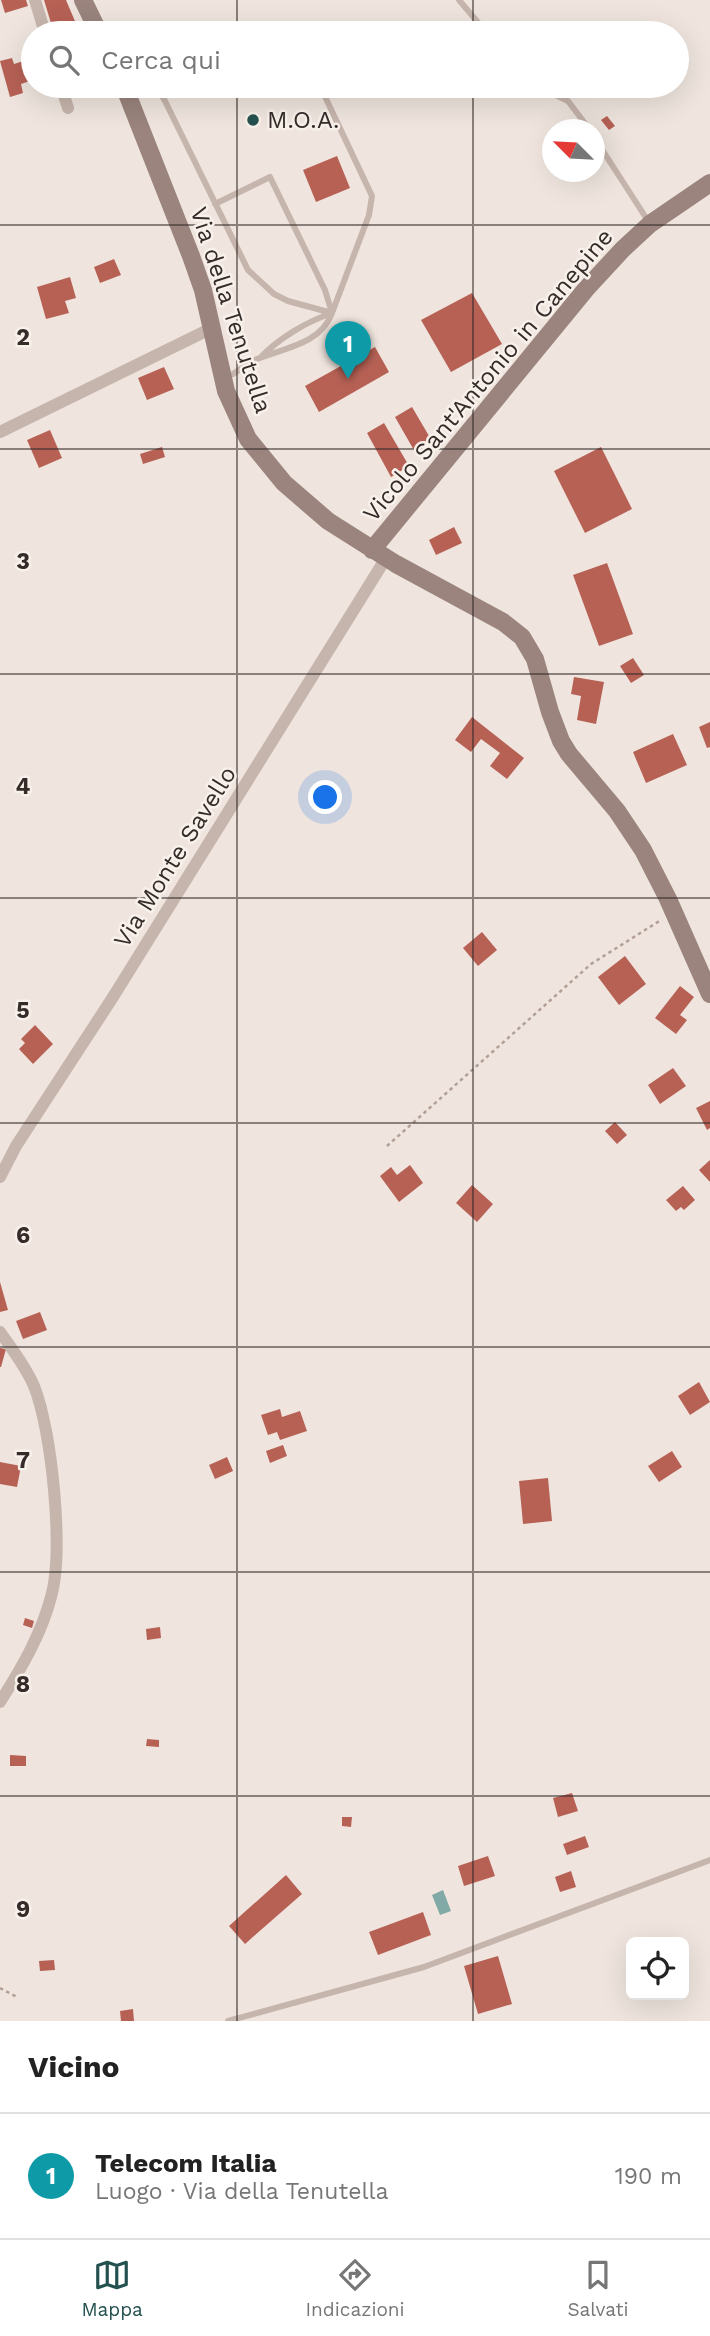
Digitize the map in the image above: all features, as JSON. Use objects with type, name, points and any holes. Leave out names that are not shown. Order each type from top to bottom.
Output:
[{"type":"street","points":[[35,0],[41,21]]},
{"type":"street","points":[[83,0],[93,21]]},
{"type":"street","points":[[65,98],[68,108]]},
{"type":"street","name":"Via della Tenutella","points":[[137,98],[203,290],[240,425],[267,466],[309,506],[379,554],[503,622],[522,637],[535,659],[561,741],[630,830],[656,874],[710,994]]},
{"type":"street","name":"Vicolo Sant'Antonio in Canepine","points":[[379,554],[577,299],[622,249],[650,224],[710,183]]},
{"type":"street","points":[[0,432],[212,328]]},
{"type":"street","name":"Via Monte Savello","points":[[0,1177],[16,1146],[113,997],[379,554]]},
{"type":"street","points":[[0,1332],[29,1376],[43,1411],[57,1559],[55,1582],[45,1617],[24,1663],[0,1702]]},
{"type":"lane","points":[[459,0],[477,21]]},
{"type":"lane","points":[[162,98],[248,270],[261,284],[288,301],[332,313]]},
{"type":"lane","points":[[227,377],[260,358],[296,346],[323,329],[332,313],[369,215],[372,196],[326,98]]},
{"type":"lane","points":[[562,98],[568,101],[582,119]]},
{"type":"lane","points":[[605,154],[650,224]]},
{"type":"lane","points":[[215,204],[270,177],[325,290],[332,313]]},
{"type":"lane","points":[[260,358],[271,347],[303,327],[332,313]]},
{"type":"lane","points":[[228,2021],[424,1967],[710,1860]]},
{"type":"path","points":[[387,1146],[591,964],[674,913]]},
{"type":"path","points":[[0,1988],[17,1997]]},
{"type":"water","points":[[443,1890],[451,1911],[440,1915],[432,1895]]},
{"type":"building","points":[[1,0],[26,0],[28,6],[5,13]]},
{"type":"building","points":[[44,0],[66,0],[75,21],[50,21]]},
{"type":"building","points":[[12,58],[14,64],[21,62],[21,94],[10,97],[0,61]]},
{"type":"building","points":[[607,116],[615,126],[609,130],[605,119],[602,119]]},
{"type":"building","points":[[337,156],[350,188],[316,202],[303,170]]},
{"type":"building","points":[[114,259],[121,275],[100,283],[94,267]]},
{"type":"building","points":[[70,277],[76,298],[65,301],[69,313],[46,319],[37,287]]},
{"type":"building","points":[[472,293],[502,344],[451,372],[421,320]]},
{"type":"building","points":[[375,347],[389,372],[319,412],[305,386]]},
{"type":"building","points":[[164,367],[174,389],[147,400],[138,378]]},
{"type":"building","points":[[412,407],[432,441],[415,452],[395,417]]},
{"type":"building","points":[[384,423],[409,466],[391,477],[367,433]]},
{"type":"building","points":[[50,430],[62,458],[39,468],[27,440]]},
{"type":"building","points":[[162,447],[165,457],[143,464],[140,454]]},
{"type":"building","points":[[601,447],[632,509],[585,533],[554,471]]},
{"type":"building","points":[[454,527],[462,543],[436,555],[429,540]]},
{"type":"building","points":[[607,563],[633,634],[599,646],[573,575]]},
{"type":"building","points":[[633,658],[644,675],[631,683],[620,666]]},
{"type":"building","points":[[574,677],[604,682],[596,724],[577,720],[581,696],[571,694]]},
{"type":"building","points":[[472,717],[524,758],[507,779],[490,766],[500,753],[481,739],[471,752],[455,740]]},
{"type":"building","points":[[710,722],[710,747],[707,748],[699,727]]},
{"type":"building","points":[[673,734],[687,765],[646,783],[633,752]]},
{"type":"building","points":[[482,932],[497,950],[478,966],[463,948]]},
{"type":"building","points":[[625,956],[646,984],[619,1005],[598,977]]},
{"type":"building","points":[[680,986],[694,997],[680,1015],[687,1020],[676,1034],[655,1018]]},
{"type":"building","points":[[35,1025],[53,1044],[33,1064],[19,1049],[25,1043],[21,1039]]},
{"type":"building","points":[[673,1068],[686,1086],[660,1104],[648,1085]]},
{"type":"building","points":[[710,1101],[710,1128],[707,1130],[696,1108]]},
{"type":"building","points":[[615,1122],[627,1135],[617,1144],[605,1131]]},
{"type":"building","points":[[710,1160],[710,1182],[699,1170]]},
{"type":"building","points":[[410,1165],[423,1183],[399,1202],[380,1176],[391,1167],[397,1175]]},
{"type":"building","points":[[472,1185],[493,1204],[477,1222],[456,1203]]},
{"type":"building","points":[[683,1186],[695,1200],[684,1210],[681,1207],[676,1211],[666,1200]]},
{"type":"building","points":[[0,1282],[8,1310],[0,1312]]},
{"type":"building","points":[[40,1312],[47,1330],[23,1339],[16,1321]]},
{"type":"building","points":[[0,1348],[6,1349],[1,1367],[0,1367]]},
{"type":"building","points":[[699,1382],[710,1402],[690,1415],[678,1396]]},
{"type":"building","points":[[280,1409],[282,1417],[300,1411],[307,1431],[280,1440],[277,1432],[268,1435],[261,1415]]},
{"type":"building","points":[[283,1445],[287,1456],[270,1463],[266,1451]]},
{"type":"building","points":[[672,1451],[682,1467],[659,1482],[648,1466]]},
{"type":"building","points":[[227,1457],[233,1471],[215,1479],[209,1465]]},
{"type":"building","points":[[0,1462],[21,1466],[17,1487],[0,1484]]},
{"type":"building","points":[[548,1478],[552,1521],[523,1524],[519,1481]]},
{"type":"building","points":[[25,1618],[34,1621],[32,1628],[23,1625]]},
{"type":"building","points":[[160,1627],[161,1638],[147,1640],[146,1629]]},
{"type":"building","points":[[147,1739],[159,1740],[159,1747],[146,1746]]},
{"type":"building","points":[[10,1755],[26,1756],[26,1766],[10,1766]]},
{"type":"building","points":[[572,1793],[578,1811],[558,1817],[553,1798]]},
{"type":"building","points":[[342,1817],[352,1817],[351,1827],[342,1826]]},
{"type":"building","points":[[585,1836],[589,1847],[567,1855],[563,1844]]},
{"type":"building","points":[[488,1856],[495,1876],[464,1886],[458,1866]]},
{"type":"building","points":[[571,1871],[576,1887],[560,1892],[555,1877]]},
{"type":"building","points":[[286,1875],[302,1894],[245,1944],[229,1926]]},
{"type":"building","points":[[423,1912],[431,1935],[378,1955],[369,1932]]},
{"type":"building","points":[[498,1956],[512,2004],[478,2014],[464,1966]]},
{"type":"building","points":[[54,1960],[55,1970],[40,1971],[39,1961]]},
{"type":"building","points":[[133,2009],[134,2021],[121,2021],[120,2011]]},
{"type":"place","name":"M.O.A.","points":[[253,120]]},
{"type":"place","name":"Telecom Italia","points":[[348,379]]}]
